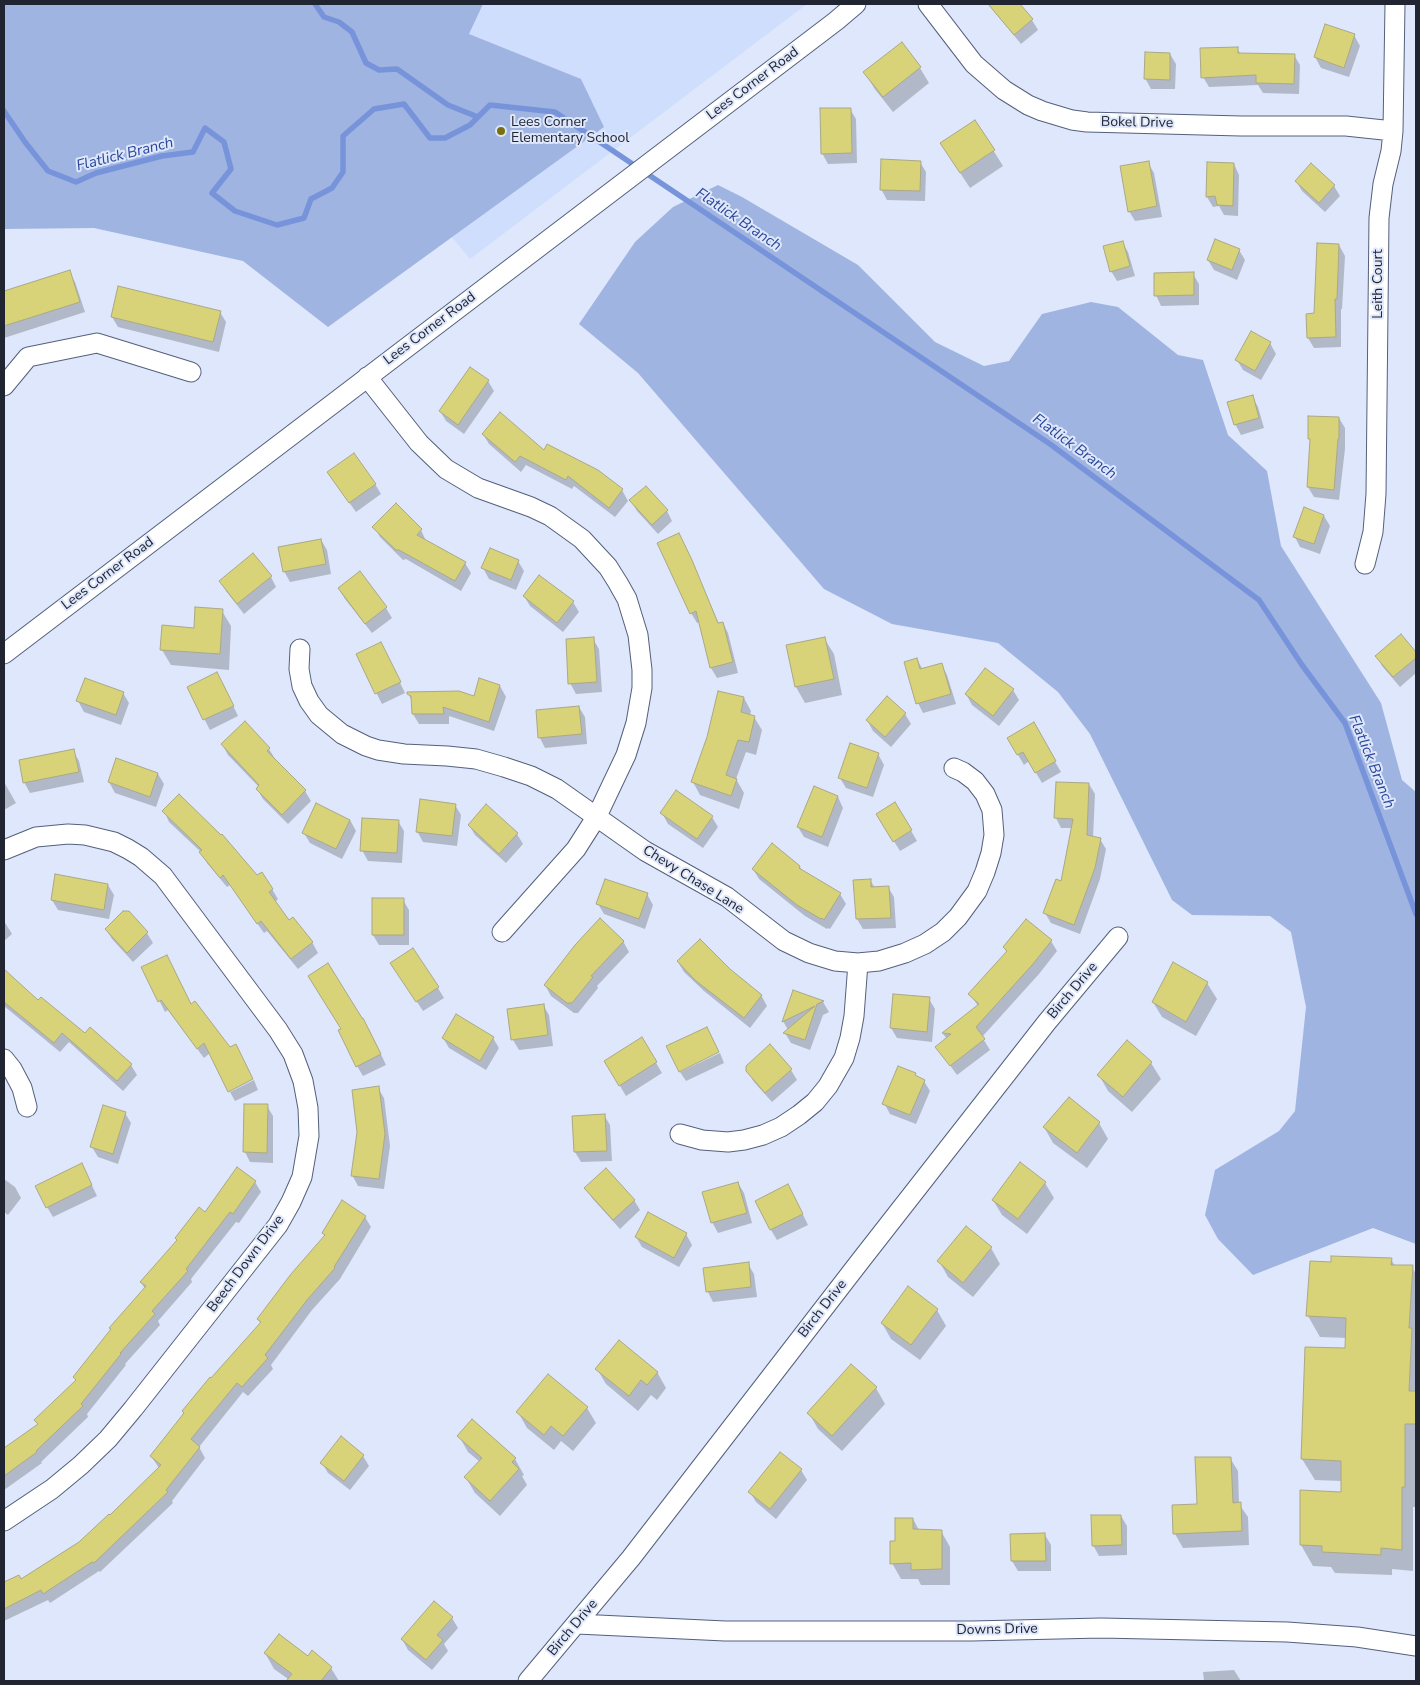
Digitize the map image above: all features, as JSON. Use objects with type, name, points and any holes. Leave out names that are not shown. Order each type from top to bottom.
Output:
[{"type":"street","name":"Lees Corner Road","points":[[4,654],[856,4]]},
{"type":"street","name":"Bokel Drive","points":[[928,4],[974,64],[1004,90],[1028,105],[1072,120],[1232,126],[1346,126],[1393,131]]},
{"type":"street","name":"Leith Court","points":[[1366,564],[1373,532],[1376,494],[1379,218],[1393,131],[1394,4]]},
{"type":"street","points":[[5,383],[28,357],[97,343],[191,372]]},
{"type":"street","points":[[367,377],[419,443],[446,469],[478,488],[531,507],[550,516],[566,526],[596,552],[618,583],[627,600],[638,635],[642,688],[636,723],[626,755],[597,816],[576,849],[502,932]]},
{"type":"street","name":"Chevy Chase Lane","points":[[300,649],[299,669],[302,686],[309,702],[320,715],[342,734],[378,750],[404,754],[476,759],[504,766],[531,776],[557,789],[645,850],[727,897],[784,941],[809,953],[835,961],[858,963],[879,961],[905,953],[925,944],[943,932],[958,917],[977,891],[991,853],[994,835],[992,810],[985,794],[976,781],[954,768]]},
{"type":"street","name":"Beech Down Drive","points":[[4,850],[36,837],[68,834],[85,835],[114,842],[128,849],[141,857],[163,876],[278,1030],[292,1054],[305,1090],[309,1136],[302,1178],[278,1225],[133,1409],[81,1465],[22,1511],[4,1521]]},
{"type":"street","name":"Birch Drive","points":[[528,1681],[631,1558],[1047,1022],[1118,937]]},
{"type":"street","points":[[680,1134],[702,1140],[728,1142],[744,1140],[763,1135],[781,1126],[815,1102],[828,1086],[844,1058],[854,1016],[858,963]]},
{"type":"street","points":[[4,1058],[22,1088],[27,1107]]},
{"type":"street","name":"Downs Drive","points":[[577,1624],[725,1631],[972,1631],[1101,1628],[1287,1632],[1357,1637],[1416,1646]]},
{"type":"shaded area","points":[[4,4],[483,4],[469,34],[581,79],[604,127],[328,327],[243,261],[94,228],[4,229]]},
{"type":"shaded area","name":"Lees Corner Elementary School","points":[[259,4],[807,4],[470,259]]},
{"type":"shaded area","points":[[718,185],[858,265],[935,342],[984,366],[1009,361],[1042,314],[1091,302],[1118,307],[1178,355],[1203,360],[1228,435],[1267,471],[1281,546],[1381,703],[1402,780],[1416,792],[1416,1244],[1373,1228],[1253,1275],[1218,1239],[1205,1215],[1215,1170],[1279,1131],[1295,1111],[1306,1007],[1291,932],[1270,916],[1192,915],[1172,900],[1090,734],[1058,692],[998,643],[892,624],[824,589],[638,373],[579,324],[635,242],[673,207]]},
{"type":"building","points":[[988,4],[1020,4],[1033,19],[1014,35]]},
{"type":"building","points":[[1325,24],[1355,34],[1344,68],[1314,57]]},
{"type":"building","points":[[902,42],[921,67],[883,97],[863,72]]},
{"type":"building","points":[[1238,47],[1238,53],[1295,54],[1294,84],[1256,83],[1256,75],[1201,78],[1200,48]]},
{"type":"building","points":[[1145,52],[1170,53],[1170,80],[1144,79]]},
{"type":"building","points":[[820,108],[851,108],[852,153],[821,154]]},
{"type":"building","points":[[975,120],[995,150],[960,173],[940,143]]},
{"type":"building","points":[[881,159],[921,161],[920,191],[880,190]]},
{"type":"building","points":[[1149,161],[1157,206],[1128,212],[1120,166]]},
{"type":"building","points":[[1207,162],[1234,163],[1233,206],[1217,205],[1215,196],[1206,197]]},
{"type":"building","points":[[1311,163],[1335,185],[1319,203],[1295,181]]},
{"type":"building","points":[[1215,239],[1240,249],[1232,270],[1207,260]]},
{"type":"building","points":[[1123,241],[1130,266],[1110,272],[1103,246]]},
{"type":"building","points":[[1317,243],[1339,244],[1337,299],[1335,299],[1336,337],[1307,338],[1306,314],[1314,313]]},
{"type":"building","points":[[70,270],[80,302],[4,326],[4,291]]},
{"type":"building","points":[[1194,272],[1194,295],[1154,296],[1154,273]]},
{"type":"building","points":[[118,286],[221,311],[213,342],[111,317]]},
{"type":"building","points":[[1251,331],[1271,342],[1255,371],[1235,360]]},
{"type":"building","points":[[470,367],[489,380],[458,425],[439,411]]},
{"type":"building","points":[[1253,395],[1259,418],[1234,425],[1227,402]]},
{"type":"building","points":[[500,412],[544,450],[547,444],[598,470],[623,489],[609,508],[568,476],[566,480],[520,456],[515,462],[482,434]]},
{"type":"building","points":[[1308,416],[1339,417],[1339,439],[1334,490],[1307,487],[1310,439],[1308,439]]},
{"type":"building","points":[[354,453],[376,484],[349,503],[327,472]]},
{"type":"building","points":[[646,486],[668,510],[652,525],[629,500]]},
{"type":"building","points":[[396,503],[422,529],[417,535],[466,562],[455,581],[396,550],[372,527]]},
{"type":"building","points":[[1304,507],[1324,515],[1314,544],[1293,537]]},
{"type":"building","points":[[679,533],[718,623],[723,622],[733,662],[710,668],[696,611],[690,614],[657,543]]},
{"type":"building","points":[[321,539],[326,564],[283,572],[278,547]]},
{"type":"building","points":[[490,548],[519,560],[511,580],[481,568]]},
{"type":"building","points":[[253,553],[272,576],[237,604],[219,581]]},
{"type":"building","points":[[360,571],[387,607],[365,624],[338,588]]},
{"type":"building","points":[[539,575],[574,601],[557,623],[523,596]]},
{"type":"building","points":[[195,607],[223,609],[220,654],[160,650],[162,625],[194,628]]},
{"type":"building","points":[[1401,634],[1416,652],[1416,658],[1393,677],[1375,656]]},
{"type":"building","points":[[594,637],[597,682],[568,684],[566,639]]},
{"type":"building","points":[[825,637],[834,679],[795,687],[786,645]]},
{"type":"building","points":[[381,642],[401,682],[375,694],[356,654]]},
{"type":"building","points":[[917,658],[920,669],[942,663],[951,694],[916,704],[904,662]]},
{"type":"building","points":[[985,668],[1014,689],[993,716],[965,694]]},
{"type":"building","points":[[217,672],[234,706],[203,720],[187,687]]},
{"type":"building","points":[[85,678],[124,692],[116,715],[76,701]]},
{"type":"building","points":[[479,678],[500,685],[489,722],[443,707],[444,714],[412,714],[411,696],[407,692],[459,691],[474,696]]},
{"type":"building","points":[[718,691],[744,697],[741,712],[755,716],[749,742],[738,740],[726,775],[737,779],[731,796],[691,782],[707,737]]},
{"type":"building","points":[[887,696],[906,713],[885,737],[866,720]]},
{"type":"building","points":[[579,706],[582,734],[538,738],[536,710]]},
{"type":"building","points":[[245,721],[270,748],[267,751],[306,790],[282,815],[256,789],[259,785],[221,744]]},
{"type":"building","points":[[1034,722],[1056,761],[1035,773],[1023,752],[1017,755],[1007,738]]},
{"type":"building","points":[[850,743],[879,753],[867,788],[838,778]]},
{"type":"building","points":[[74,749],[79,772],[23,783],[19,760]]},
{"type":"building","points":[[116,758],[158,773],[150,797],[108,782]]},
{"type":"building","points":[[1056,782],[1089,783],[1087,835],[1101,838],[1095,868],[1074,925],[1043,913],[1056,879],[1061,881],[1073,819],[1054,818]]},
{"type":"building","points":[[814,786],[838,796],[822,837],[797,827]]},
{"type":"building","points":[[676,790],[713,816],[697,839],[660,813]]},
{"type":"building","points":[[179,794],[222,834],[257,875],[262,872],[273,889],[269,892],[289,920],[293,917],[313,942],[291,959],[261,921],[257,924],[223,875],[220,878],[199,852],[202,850],[162,811]]},
{"type":"building","points":[[420,799],[456,804],[452,836],[416,832]]},
{"type":"building","points":[[895,802],[912,830],[893,842],[876,814]]},
{"type":"building","points":[[316,803],[350,820],[336,849],[302,833]]},
{"type":"building","points":[[486,804],[518,833],[499,854],[468,825]]},
{"type":"building","points":[[362,818],[399,820],[397,853],[360,851]]},
{"type":"building","points":[[772,843],[800,866],[799,868],[841,893],[824,920],[797,905],[752,869]]},
{"type":"building","points":[[55,874],[108,884],[104,910],[51,900]]},
{"type":"building","points":[[605,879],[648,893],[639,919],[596,904]]},
{"type":"building","points":[[871,879],[871,887],[889,886],[891,918],[856,919],[853,880]]},
{"type":"building","points":[[372,898],[404,898],[404,935],[372,935]]},
{"type":"building","points":[[123,911],[129,911],[148,932],[127,953],[105,929]]},
{"type":"building","points":[[600,918],[624,941],[591,976],[593,977],[572,1003],[567,1003],[544,985],[575,945]]},
{"type":"building","points":[[1026,919],[1052,940],[976,1027],[985,1039],[950,1066],[935,1047],[951,1034],[942,1033],[979,1004],[968,994],[1007,951],[1003,947]]},
{"type":"building","points":[[700,939],[730,969],[762,995],[744,1018],[696,981],[677,961]]},
{"type":"building","points":[[413,948],[439,987],[416,1002],[390,963]]},
{"type":"building","points":[[167,955],[191,1004],[195,1001],[230,1047],[236,1044],[253,1079],[228,1092],[204,1043],[197,1049],[161,1000],[158,1002],[141,967]]},
{"type":"building","points":[[1173,962],[1208,982],[1186,1022],[1152,1002]]},
{"type":"building","points":[[328,963],[363,1018],[381,1054],[356,1067],[338,1030],[341,1029],[308,976]]},
{"type":"building","points":[[4,969],[38,1000],[41,997],[85,1033],[90,1027],[132,1064],[117,1081],[62,1033],[54,1043],[4,1002]]},
{"type":"building","points":[[793,990],[824,1001],[817,1004],[805,1040],[783,1033],[815,1006],[782,1022]]},
{"type":"building","points":[[893,994],[930,997],[927,1032],[890,1028]]},
{"type":"building","points":[[544,1004],[548,1035],[511,1040],[507,1009]]},
{"type":"building","points":[[456,1014],[494,1037],[480,1061],[442,1038]]},
{"type":"building","points":[[707,1027],[719,1052],[679,1072],[666,1046]]},
{"type":"building","points":[[642,1037],[657,1062],[619,1086],[604,1061]]},
{"type":"building","points":[[1127,1040],[1152,1062],[1123,1097],[1097,1075]]},
{"type":"building","points":[[770,1044],[792,1069],[765,1093],[746,1071],[746,1066]]},
{"type":"building","points":[[898,1066],[916,1073],[915,1075],[925,1080],[910,1115],[882,1104]]},
{"type":"building","points":[[379,1086],[385,1134],[379,1179],[351,1176],[357,1132],[352,1090]]},
{"type":"building","points":[[1069,1097],[1100,1122],[1077,1153],[1043,1127]]},
{"type":"building","points":[[244,1104],[268,1104],[267,1153],[243,1152]]},
{"type":"building","points":[[103,1105],[126,1112],[113,1154],[90,1147]]},
{"type":"building","points":[[605,1114],[607,1151],[574,1152],[572,1116]]},
{"type":"building","points":[[1020,1162],[1046,1182],[1018,1219],[992,1200]]},
{"type":"building","points":[[82,1163],[92,1185],[46,1208],[35,1186]]},
{"type":"building","points":[[237,1167],[256,1181],[233,1214],[230,1212],[186,1269],[188,1271],[152,1311],[155,1314],[120,1353],[81,1404],[83,1406],[37,1452],[4,1476],[4,1448],[38,1424],[34,1420],[76,1380],[73,1377],[111,1329],[109,1328],[146,1286],[140,1282],[177,1240],[175,1238],[199,1207],[205,1212]]},
{"type":"building","points":[[606,1168],[635,1200],[613,1220],[584,1188]]},
{"type":"building","points":[[738,1182],[747,1213],[711,1223],[702,1192]]},
{"type":"building","points":[[788,1184],[803,1214],[770,1230],[755,1201]]},
{"type":"building","points":[[342,1200],[366,1216],[335,1268],[307,1300],[265,1355],[268,1358],[242,1387],[237,1383],[191,1439],[200,1447],[166,1490],[168,1492],[94,1563],[92,1562],[43,1594],[41,1590],[4,1609],[4,1582],[19,1575],[21,1579],[79,1542],[110,1515],[161,1465],[150,1456],[184,1413],[182,1411],[210,1377],[261,1322],[257,1319],[291,1274],[325,1235],[322,1233]]},
{"type":"building","points":[[648,1212],[687,1233],[674,1258],[635,1237]]},
{"type":"building","points":[[966,1226],[992,1247],[963,1283],[937,1261]]},
{"type":"building","points":[[1331,1256],[1392,1258],[1391,1265],[1413,1265],[1409,1328],[1412,1328],[1409,1391],[1416,1391],[1416,1424],[1405,1424],[1402,1550],[1381,1548],[1381,1555],[1322,1552],[1322,1546],[1300,1545],[1300,1490],[1341,1492],[1341,1461],[1301,1459],[1305,1347],[1345,1348],[1346,1318],[1306,1316],[1310,1261],[1331,1262]]},
{"type":"building","points":[[749,1262],[751,1287],[706,1292],[703,1268]]},
{"type":"building","points":[[908,1286],[938,1309],[911,1345],[881,1323]]},
{"type":"building","points":[[619,1340],[658,1372],[647,1385],[641,1380],[629,1396],[595,1369]]},
{"type":"building","points":[[851,1364],[877,1387],[832,1436],[807,1413]]},
{"type":"building","points":[[548,1374],[588,1407],[563,1436],[551,1426],[544,1435],[516,1412]]},
{"type":"building","points":[[472,1419],[516,1458],[512,1462],[519,1469],[490,1501],[464,1477],[482,1458],[457,1436]]},
{"type":"building","points":[[341,1436],[364,1455],[344,1481],[320,1463]]},
{"type":"building","points":[[780,1452],[802,1469],[770,1509],[748,1492]]},
{"type":"building","points":[[1195,1457],[1231,1457],[1233,1503],[1241,1502],[1242,1531],[1173,1534],[1172,1505],[1197,1504]]},
{"type":"building","points":[[1091,1515],[1121,1515],[1122,1545],[1092,1546]]},
{"type":"building","points":[[895,1518],[913,1518],[913,1529],[942,1530],[942,1569],[911,1570],[911,1563],[890,1564],[890,1541],[895,1541]]},
{"type":"building","points":[[1045,1533],[1046,1561],[1011,1561],[1010,1534]]},
{"type":"building","points":[[434,1601],[453,1617],[437,1635],[443,1640],[426,1660],[401,1639]]},
{"type":"building","points":[[279,1634],[308,1656],[312,1650],[332,1667],[321,1681],[286,1681],[292,1674],[264,1653]]},
{"type":"waterway","points":[[315,4],[324,17],[339,22],[352,32],[366,63],[379,70],[397,69],[448,105],[478,117]]},
{"type":"waterway","name":"Flatlick Branch","points":[[4,111],[48,171],[76,182],[96,173],[162,156],[193,152],[205,128],[224,142],[231,169],[212,193],[235,211],[277,225],[304,218],[311,199],[332,188],[343,172],[343,136],[374,109],[404,104],[430,138],[445,138],[470,125],[490,105],[555,112],[1050,444],[1259,600],[1302,665],[1345,723],[1416,914]]},
{"type":"place","name":"Lees Corner Elementary School","points":[[501,131]]}]
